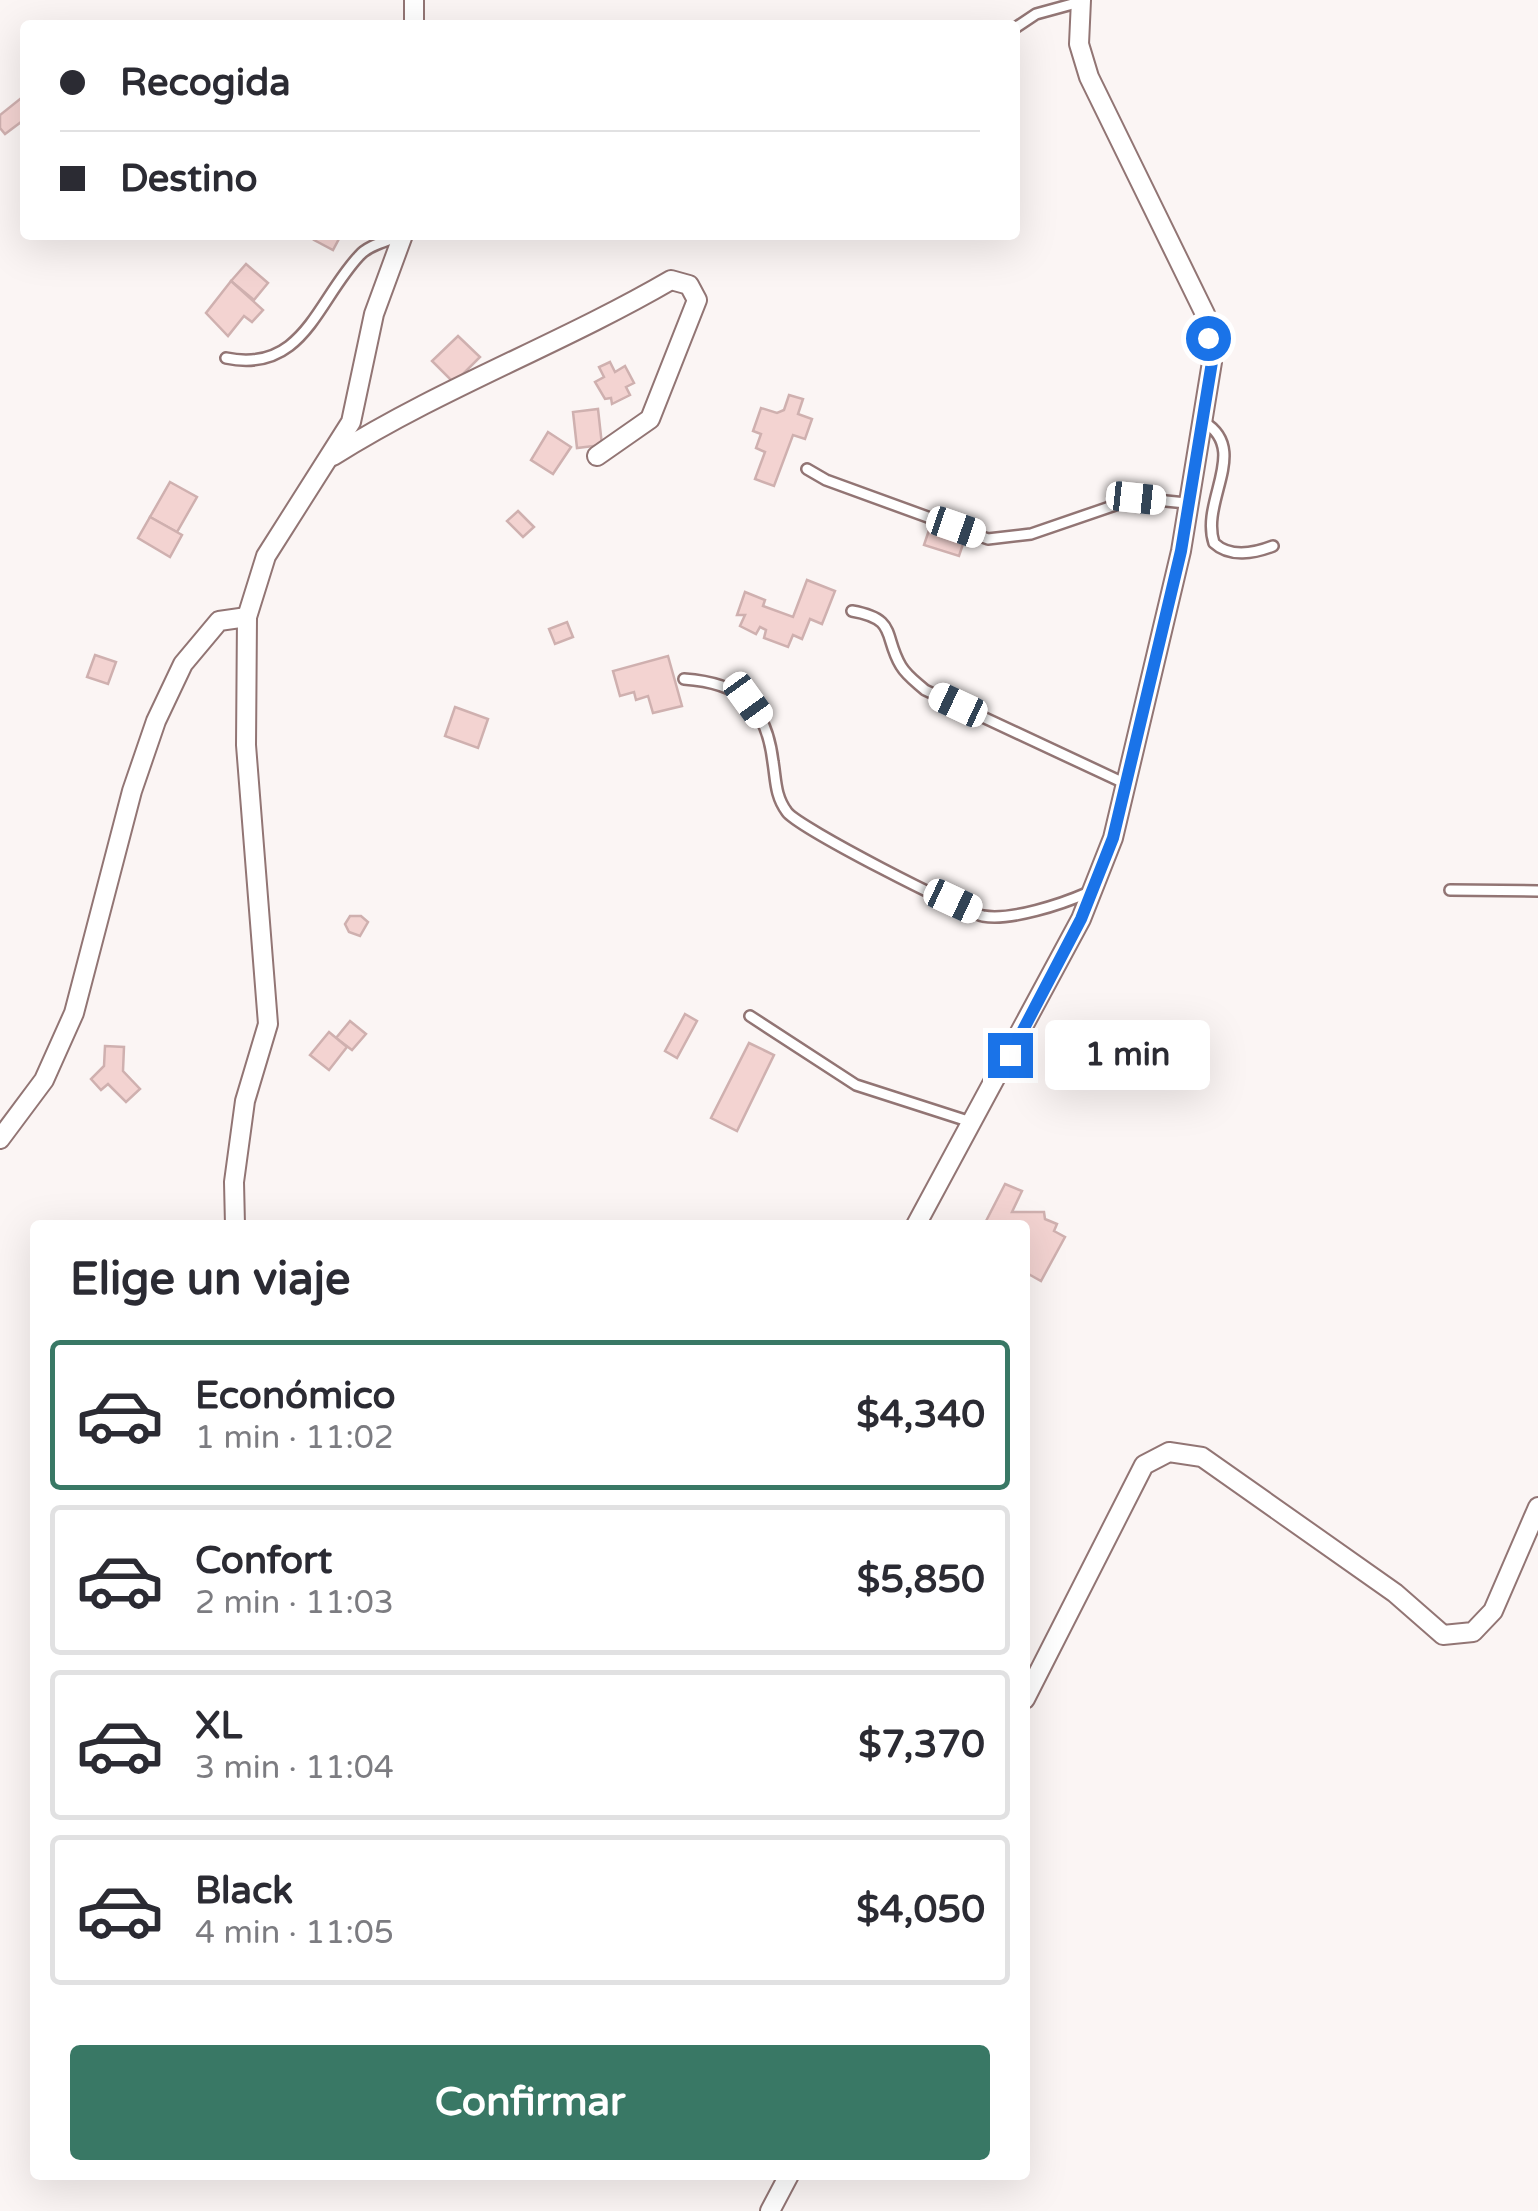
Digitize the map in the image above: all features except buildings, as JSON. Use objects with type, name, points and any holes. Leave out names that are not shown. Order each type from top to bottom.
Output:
[{"type":"street","points":[[919,1220],[974,1122],[1092,891],[1113,838],[1181,551],[1212,362],[1205,314],[1089,78],[1078,44],[1081,1]]},
{"type":"street","points":[[236,1220],[234,1182],[245,1100],[268,1024],[246,745],[247,617],[266,556],[350,422],[374,314],[400,240]]},
{"type":"street","points":[[328,460],[394,418],[591,325],[672,280],[690,285],[697,300],[650,419],[596,456]]},
{"type":"street","points":[[0,1139],[44,1080],[74,1013],[132,791],[183,664],[219,621],[247,617]]},
{"type":"street","points":[[1030,1690],[1144,1465],[1170,1452],[1202,1457],[1395,1593],[1443,1635],[1473,1632],[1493,1611],[1538,1506]]},
{"type":"street","points":[[770,2211],[786,2180]]},
{"type":"lane","points":[[1020,25],[1036,14],[1081,1]]},
{"type":"lane","points":[[226,358],[246,362],[274,357],[298,341],[361,252],[390,240]]},
{"type":"lane","points":[[1204,422],[1223,440],[1226,454],[1209,519],[1214,542],[1221,549],[1244,552],[1273,546]]},
{"type":"lane","points":[[807,469],[826,480],[988,539],[1031,534],[1136,498],[1186,503]]},
{"type":"lane","points":[[852,610],[873,614],[892,634],[894,653],[904,672],[925,690],[1124,783]]},
{"type":"lane","points":[[684,679],[715,681],[735,688],[748,700],[766,725],[775,788],[783,807],[792,819],[859,856],[984,916],[1051,908],[1092,891]]},
{"type":"lane","points":[[1450,890],[1538,891]]},
{"type":"lane","points":[[750,1016],[856,1085],[974,1122]]},
{"type":"route","points":[[1010,1055],[1081,919],[1113,838],[1181,551],[1212,362],[1208,338]]}]
